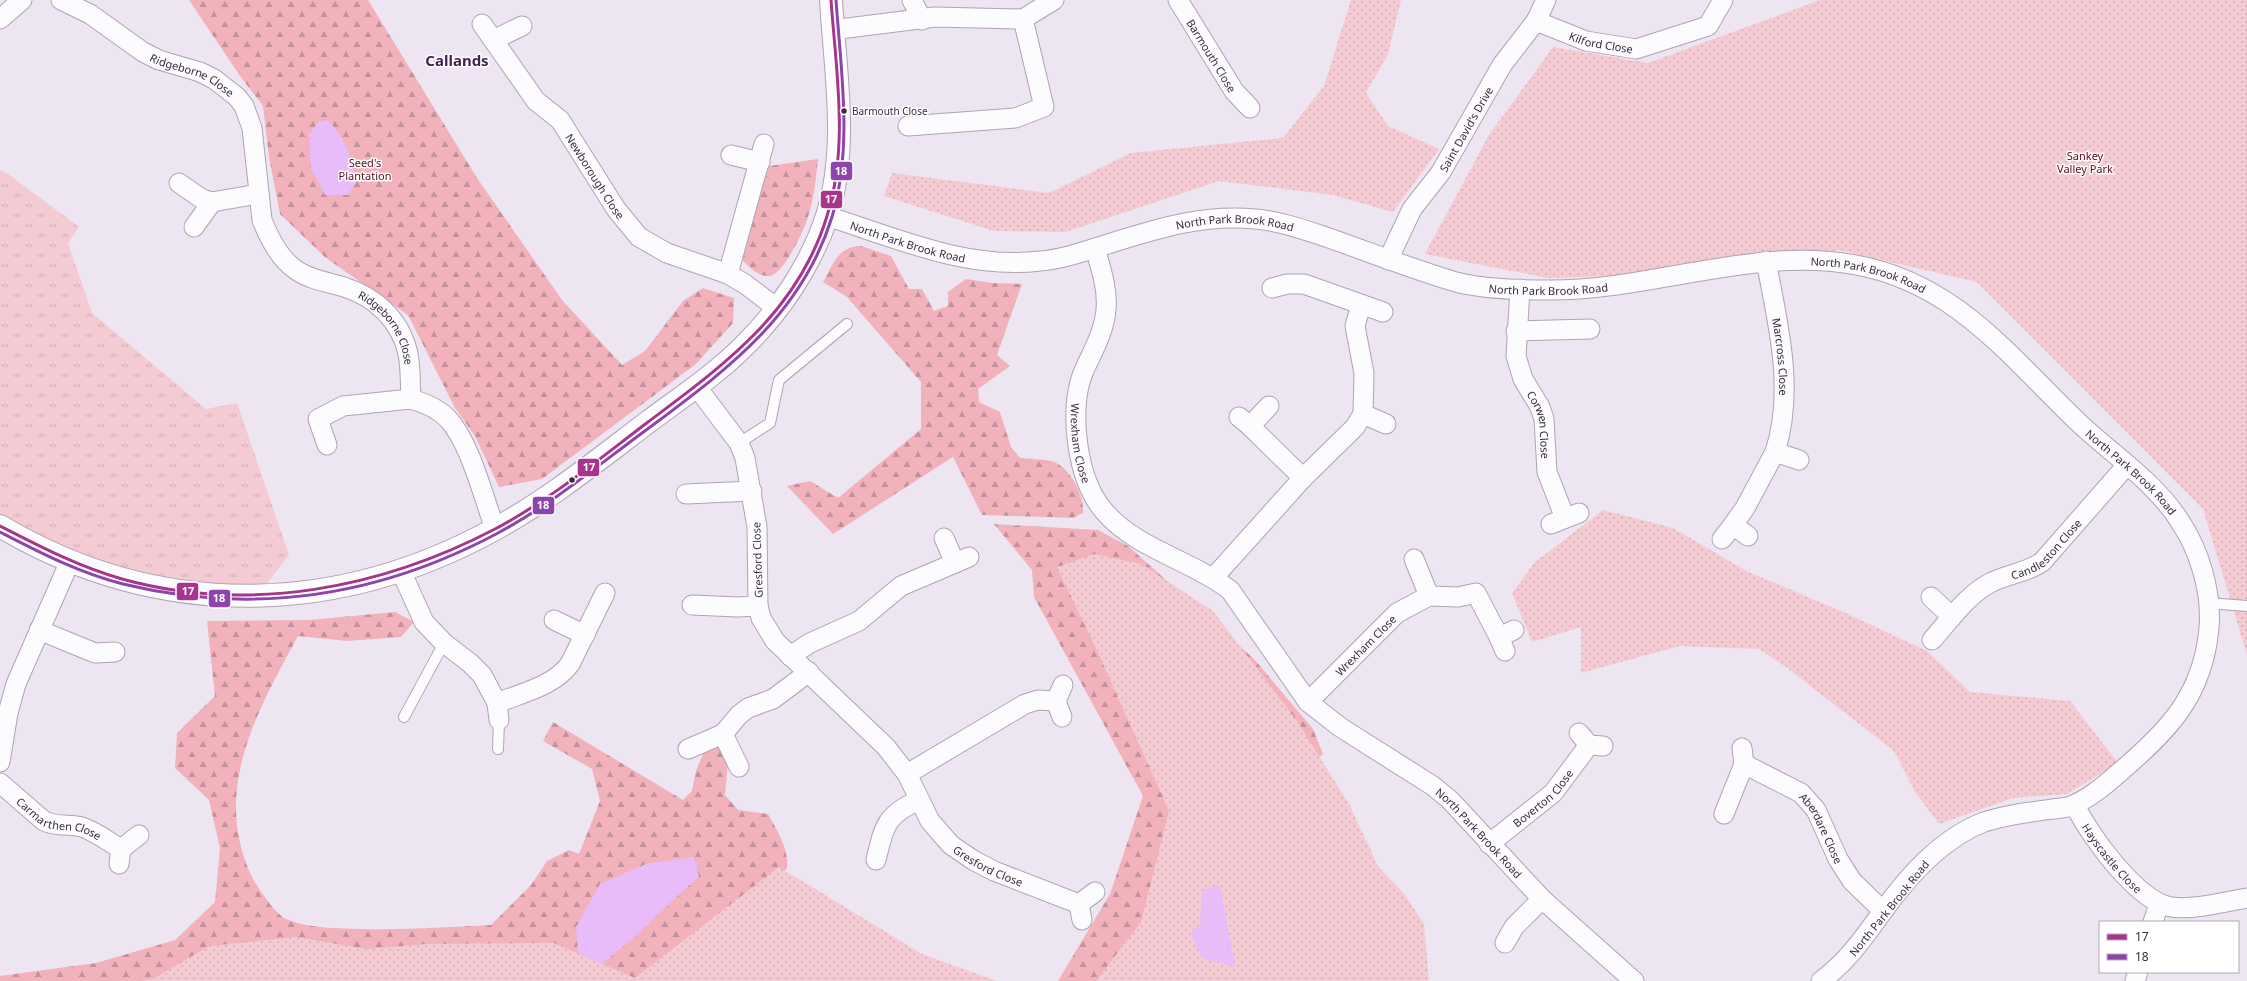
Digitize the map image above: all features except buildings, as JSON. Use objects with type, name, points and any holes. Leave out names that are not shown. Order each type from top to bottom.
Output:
[{"type":"street","points":[[0,19],[22,0]]},
{"type":"street","name":"Ridgeborne Close","points":[[61,0],[90,14],[143,52],[159,60],[200,72],[214,79],[237,98],[244,106],[252,128],[258,194],[262,220],[267,234],[284,259],[295,270],[309,277],[346,287],[382,307],[394,320],[403,336],[409,354],[411,399]]},
{"type":"street","points":[[0,526],[26,541],[70,561],[120,579],[171,590],[257,596],[331,589],[364,582],[402,571],[441,556],[495,529],[537,505],[696,386],[742,349],[778,309],[809,260],[827,216],[838,165],[838,94],[832,30],[831,0]]},
{"type":"street","points":[[912,0],[922,20]]},
{"type":"street","points":[[832,30],[922,20],[935,17],[1022,19],[1054,0]]},
{"type":"street","name":"Barmouth Close","points":[[1178,0],[1234,91],[1250,108]]},
{"type":"street","name":"Saint David's Drive","points":[[1388,260],[1412,210],[1441,172],[1502,65],[1536,21],[1546,0]]},
{"type":"street","name":"Kilford Close","points":[[1536,21],[1586,41],[1636,49],[1708,26],[1723,0]]},
{"type":"street","points":[[908,126],[1015,118],[1044,107],[1022,19]]},
{"type":"street","name":"Newborough Close","points":[[482,24],[536,101],[560,120],[616,209],[639,237],[667,253],[728,274],[745,284],[778,309]]},
{"type":"street","points":[[494,40],[522,26]]},
{"type":"street","points":[[728,274],[762,153],[731,155]]},
{"type":"street","points":[[179,183],[202,199],[212,202],[258,194]]},
{"type":"street","points":[[194,227],[212,202]]},
{"type":"street","name":"North Park Brook Road","points":[[827,216],[960,257],[989,262],[1042,261],[1095,248],[1180,223],[1206,219],[1257,219],[1290,225],[1388,260],[1462,284],[1520,289],[1589,288],[1766,261],[1823,260],[1860,265],[1901,277],[1940,297],[1969,316],[2004,346],[2077,421],[2161,496],[2184,527],[2200,566],[2208,603],[2210,622],[2203,665],[2194,688],[2182,710],[2148,748],[2101,788],[2075,805],[2010,816],[1985,822],[1965,831],[1942,846],[1919,867],[1883,911],[1848,958],[1824,980]]},
{"type":"street","name":"Wrexham Close","points":[[1095,248],[1105,285],[1106,312],[1097,344],[1083,372],[1077,391],[1074,412],[1080,454],[1086,476],[1103,511],[1137,538],[1214,577],[1230,590],[1244,607],[1275,657],[1308,702],[1340,726],[1411,772]]},
{"type":"street","name":"Marcross Close","points":[[1748,536],[1728,532],[1745,508],[1775,452],[1784,415],[1785,395],[1781,346],[1766,261]]},
{"type":"street","points":[[1272,288],[1287,284],[1304,284],[1361,306],[1383,312]]},
{"type":"street","name":"Corwen Close","points":[[1520,289],[1516,331],[1516,356],[1519,368],[1544,419],[1547,472],[1565,518]]},
{"type":"street","points":[[1214,577],[1303,478],[1355,427],[1363,414],[1364,373],[1355,326],[1361,306]]},
{"type":"street","points":[[1516,331],[1594,334]]},
{"type":"street","name":"Gresford Close","points":[[696,386],[739,443],[745,458],[752,491],[757,527],[758,606],[767,630],[790,656],[809,672],[886,747],[907,774],[919,800],[939,834],[973,860],[1080,912],[1095,892]]},
{"type":"street","points":[[327,445],[318,418],[343,406],[411,399],[425,403],[438,410],[455,428],[470,458],[495,529]]},
{"type":"street","points":[[1269,406],[1245,421],[1303,478]]},
{"type":"street","points":[[1363,414],[1386,424]]},
{"type":"street","points":[[1775,452],[1799,460]]},
{"type":"street","name":"Candleston Close","points":[[1932,640],[1952,617],[1982,588],[1998,580],[2027,571],[2042,562],[2127,465]]},
{"type":"street","points":[[686,494],[752,491]]},
{"type":"street","points":[[790,656],[810,643],[859,621],[901,586],[962,560],[944,538]]},
{"type":"street","points":[[1414,559],[1429,596]]},
{"type":"street","points":[[0,762],[11,699],[39,630],[70,561]]},
{"type":"street","points":[[402,571],[424,622],[444,643],[470,663],[482,675],[498,711],[554,680],[563,673],[570,664],[605,593]]},
{"type":"street","name":"Wrexham Close","points":[[1308,702],[1384,623],[1409,605],[1429,596],[1458,597],[1476,593],[1506,639]]},
{"type":"street","points":[[1931,597],[1952,617]]},
{"type":"street","name":"Gresford Close","points":[[692,605],[738,607],[758,606]]},
{"type":"street","points":[[554,620],[585,635]]},
{"type":"street","points":[[39,630],[95,653],[115,652]]},
{"type":"street","points":[[688,749],[723,734],[739,715],[748,708],[773,699],[809,672]]},
{"type":"street","points":[[907,774],[1025,704],[1038,700],[1060,701]]},
{"type":"street","points":[[723,734],[739,767]]},
{"type":"street","name":"Boverton Close","points":[[1489,844],[1553,793],[1590,741]]},
{"type":"street","name":"Aberdare Close","points":[[1724,814],[1743,756],[1801,792],[1816,810],[1838,859],[1852,880],[1883,911]]},
{"type":"street","name":"North Park Brook Road","points":[[1411,772],[1450,800],[1489,844],[1542,899],[1634,981]]},
{"type":"street","name":"Carmarthen Close","points":[[0,783],[44,821],[58,826],[81,827],[120,856],[139,835]]},
{"type":"street","points":[[876,860],[881,837],[894,814],[901,808],[919,800]]},
{"type":"street","name":"Hayscastle Close","points":[[2075,805],[2093,836],[2132,882],[2159,904]]},
{"type":"street","points":[[2153,921],[2159,904],[2183,907],[2247,898]]},
{"type":"street","points":[[1504,943],[1514,927],[1542,899]]},
{"type":"lane","points":[[739,443],[770,423],[779,380],[847,324]]},
{"type":"lane","points":[[2208,603],[2247,606]]},
{"type":"lane","points":[[404,717],[444,643]]},
{"type":"lane","points":[[498,711],[498,749]]},
{"type":"green space","name":"Seed's Plantation","points":[[189,0],[368,0],[477,178],[562,300],[622,365],[645,351],[683,301],[703,288],[734,298],[733,323],[696,364],[542,479],[499,487],[475,436],[455,408],[408,315],[326,258],[280,214],[269,157],[263,106],[240,76]]},
{"type":"green space","points":[[1351,0],[1401,0],[1388,54],[1366,93],[1388,126],[1439,149],[1393,212],[1333,195],[1219,181],[1065,232],[994,231],[884,196],[892,173],[1049,193],[1131,153],[1283,138],[1324,86]]},
{"type":"green space","name":"Sankey Valley Park","points":[[1820,0],[2247,0],[2247,655],[2203,509],[1977,282],[1839,250],[1689,274],[1548,278],[1425,254],[1489,135],[1553,47],[1648,63]]},
{"type":"green space","points":[[818,159],[810,210],[798,242],[780,269],[774,274],[764,276],[752,270],[740,258],[769,166]]},
{"type":"green space","points":[[0,170],[8,174],[79,227],[68,243],[92,313],[206,409],[237,403],[289,555],[257,596],[171,590],[0,525]]},
{"type":"green space","points":[[861,246],[891,256],[909,289],[922,289],[934,311],[948,306],[948,292],[966,279],[992,283],[1022,284],[997,355],[1010,366],[978,389],[979,402],[1000,412],[1011,447],[1020,458],[1051,461],[1064,468],[1070,475],[1078,490],[1083,506],[1083,513],[1073,518],[982,515],[953,457],[833,534],[787,486],[810,481],[838,498],[921,429],[921,382],[847,297],[823,282],[837,257],[841,253],[846,249]]},
{"type":"green space","points":[[1603,510],[1673,528],[1748,572],[1839,610],[1927,651],[1970,692],[2070,701],[2118,763],[2067,794],[2013,798],[1939,824],[1915,792],[1894,751],[1786,667],[1759,649],[1680,646],[1581,673],[1581,627],[1532,642],[1512,593],[1534,563]]},
{"type":"green space","points":[[994,524],[1098,530],[1128,546],[1254,659],[1313,729],[1323,754],[1306,768],[1402,981],[1058,981],[1110,894],[1143,796],[1034,597],[1032,570]]},
{"type":"green space","points":[[1094,554],[1141,564],[1213,611],[1297,721],[1349,804],[1378,866],[1405,895],[1424,924],[1429,981],[1096,981],[1141,922],[1169,811],[1099,655],[1057,567]]},
{"type":"green space","points":[[395,612],[414,622],[401,637],[347,641],[298,636],[268,693],[244,752],[238,783],[236,813],[241,845],[252,877],[258,888],[277,912],[286,919],[305,925],[364,929],[491,925],[531,885],[547,861],[569,850],[579,854],[600,801],[592,769],[543,741],[553,722],[683,800],[692,791],[696,771],[705,749],[718,747],[728,761],[725,795],[738,810],[768,814],[784,847],[787,868],[682,981],[0,981],[0,976],[96,963],[175,940],[215,902],[220,848],[209,800],[175,768],[177,733],[215,696],[207,621],[310,620]]},
{"type":"green space","points":[[779,867],[922,954],[997,981],[141,981],[153,979],[209,946],[296,937],[367,949],[427,944],[554,943],[635,978]]},
{"type":"shaded area","points":[[328,120],[343,141],[355,172],[357,181],[348,195],[325,195],[311,168],[309,135],[318,122]]},
{"type":"shaded area","points":[[694,857],[699,876],[632,939],[602,964],[578,953],[576,927],[600,884],[646,864]]},
{"type":"shaded area","points":[[1220,885],[1235,967],[1202,958],[1190,934],[1200,923],[1202,890]]},
{"type":"transit line","name":"17","points":[[0,526],[75,562],[122,579],[169,589],[217,594],[265,594],[313,590],[360,580],[406,567],[451,550],[515,518],[555,492],[704,379],[755,334],[778,308],[797,281],[814,250],[827,216],[834,190],[838,163],[838,81],[831,0]]},
{"type":"transit line","name":"18","points":[[0,532],[75,568],[123,584],[172,594],[220,598],[268,599],[315,594],[362,585],[408,572],[453,555],[498,533],[539,509],[681,404],[735,360],[760,336],[782,310],[802,282],[819,251],[832,217],[842,164],[844,109],[836,0]]},
{"type":"place","name":"Barmouth Close","points":[[844,111]]},
{"type":"district","name":"Callands","points":[[457,60]]}]
